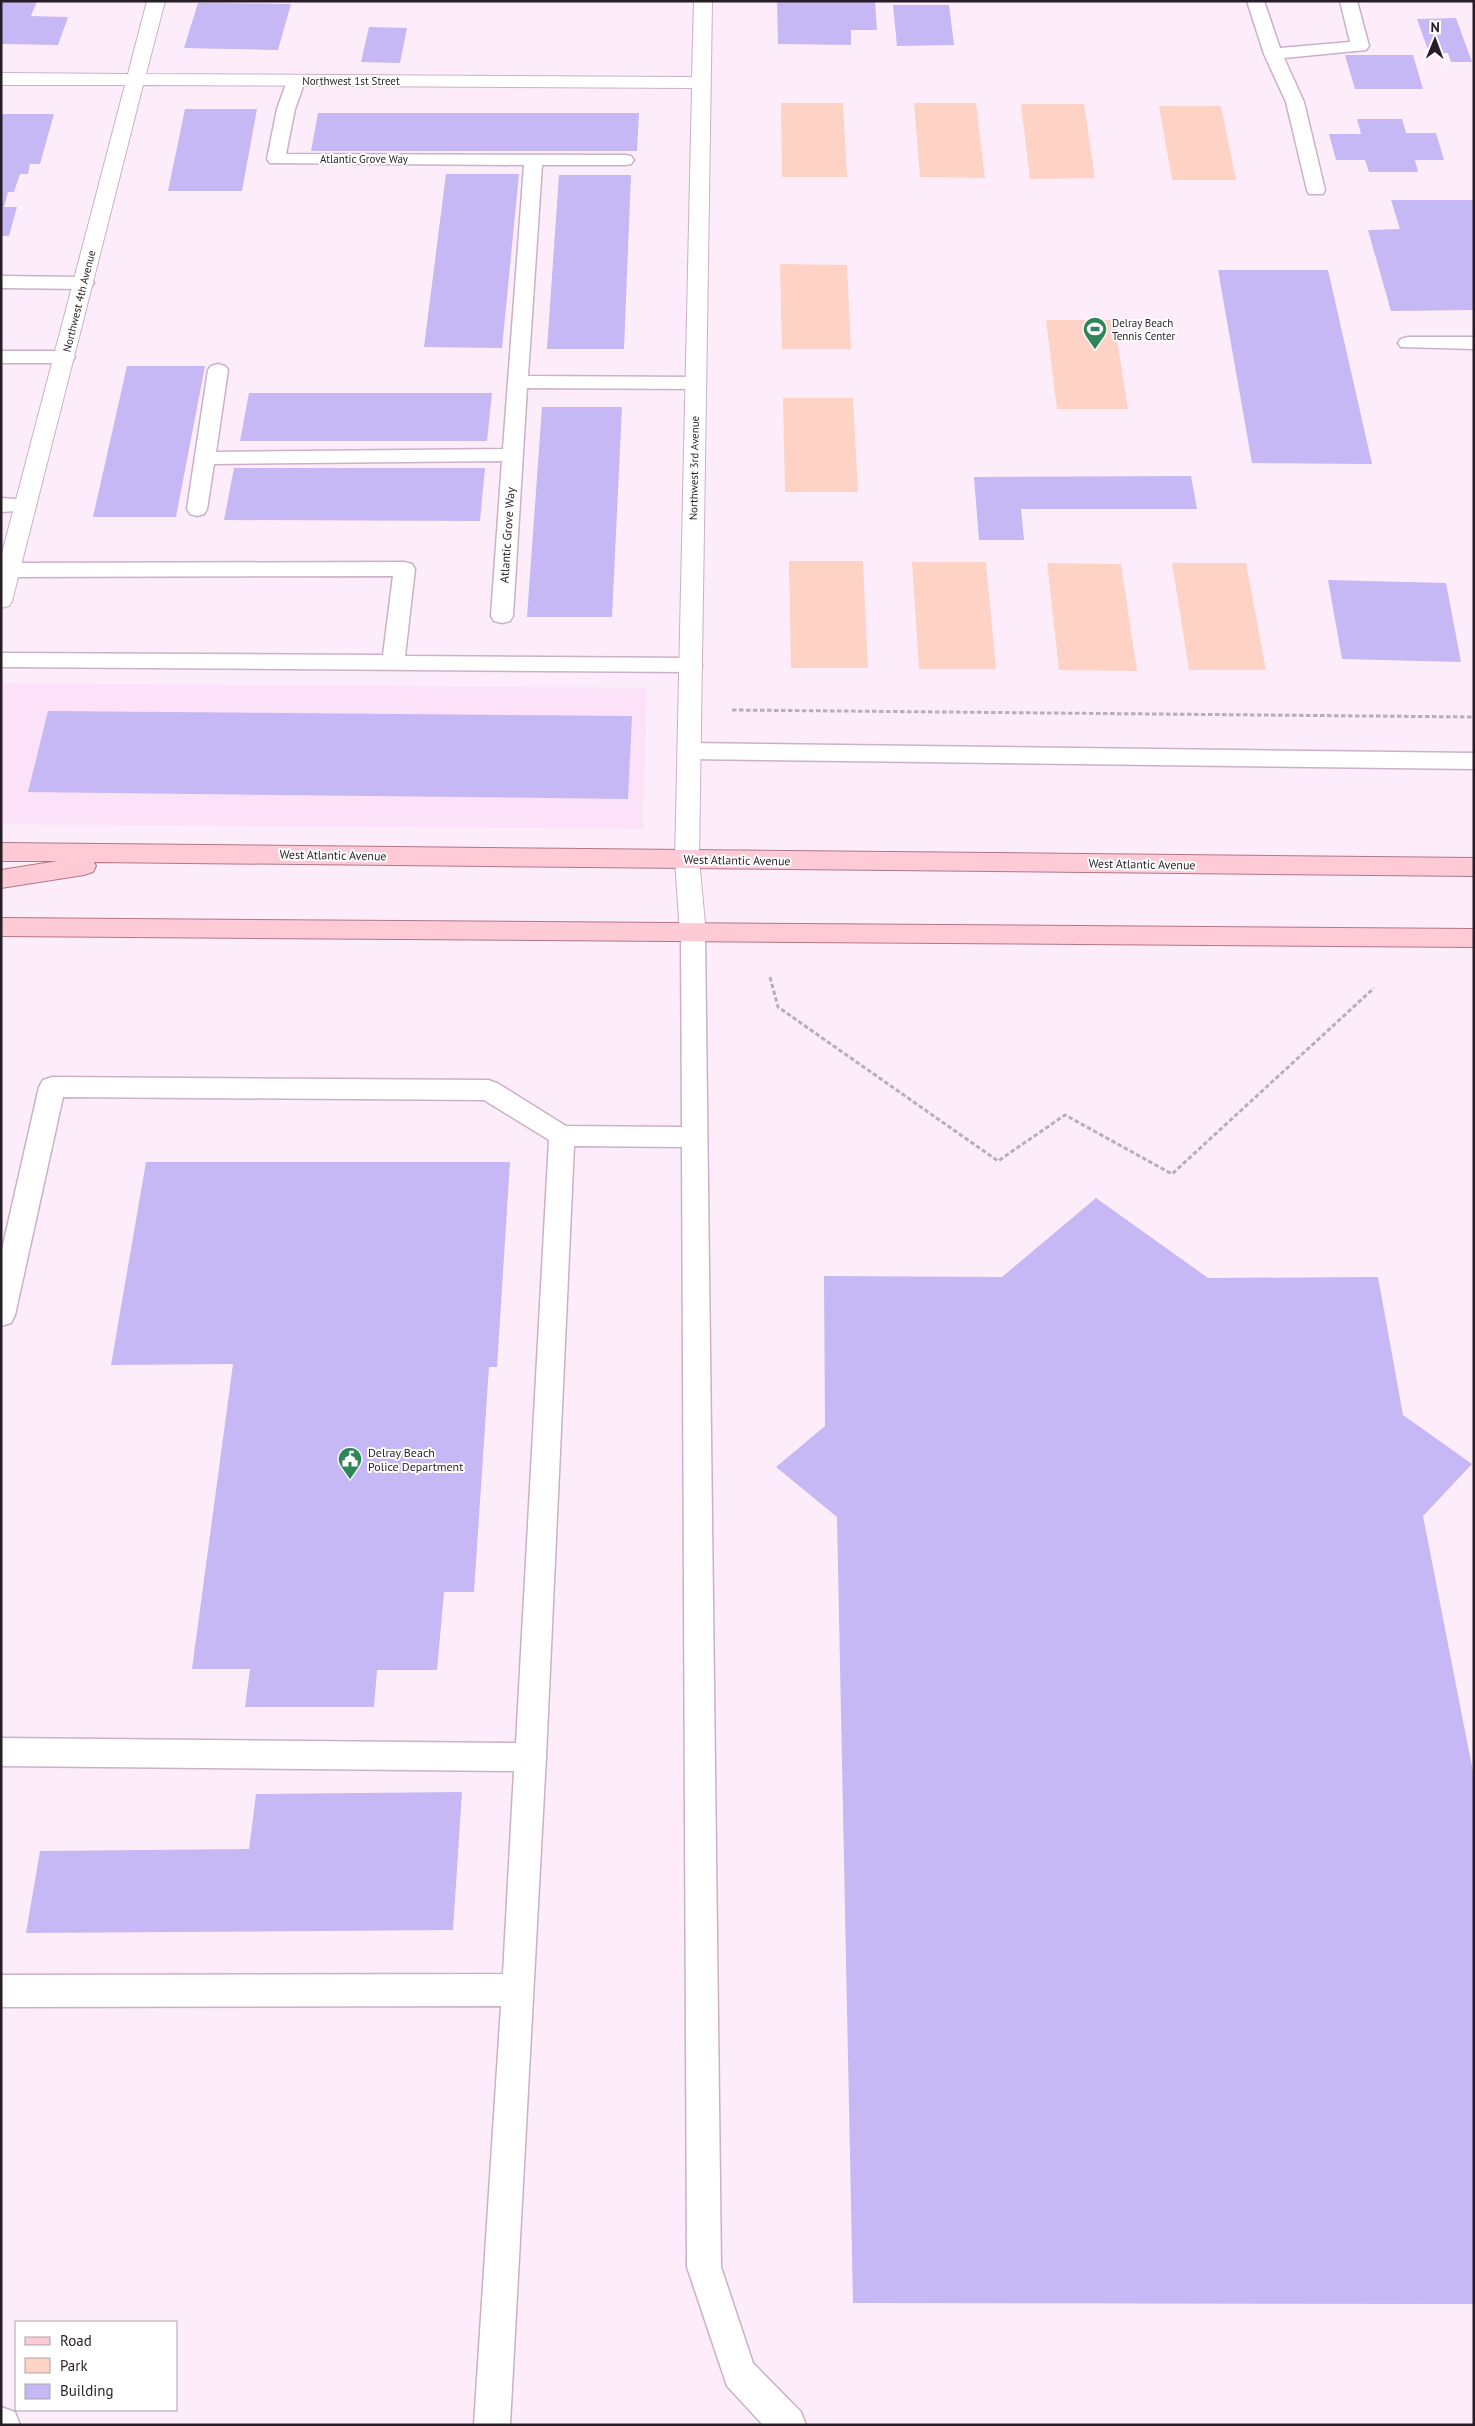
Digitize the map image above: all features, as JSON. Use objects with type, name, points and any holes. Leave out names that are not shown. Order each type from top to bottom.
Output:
[{"type":"main road","name":"West Atlantic Avenue","points":[[1,852],[1473,869]]},
{"type":"main road","points":[[1,880],[169,854]]},
{"type":"main road","points":[[1,927],[693,934],[1474,938]]},
{"type":"street","name":"Northwest 4th Avenue","points":[[1,601],[156,1]]},
{"type":"street","name":"Northwest 3rd Avenue","points":[[693,934],[687,860],[703,1]]},
{"type":"street","name":"Northwest 1st Street","points":[[1,79],[702,83]]},
{"type":"lane","points":[[1255,1],[1273,54],[1295,102],[1316,190]]},
{"type":"lane","points":[[1273,54],[1360,46],[1348,1]]},
{"type":"lane","name":"Atlantic Grove Way","points":[[296,81],[286,109],[276,159],[625,160]]},
{"type":"lane","name":"Atlantic Grove Way","points":[[502,616],[533,160]]},
{"type":"lane","points":[[1,282],[84,283]]},
{"type":"lane","points":[[1408,343],[1474,343]]},
{"type":"lane","points":[[1,356],[65,357]]},
{"type":"lane","points":[[197,509],[203,458],[218,370]]},
{"type":"lane","points":[[517,382],[696,383]]},
{"type":"lane","points":[[203,458],[512,454]]},
{"type":"lane","points":[[1,505],[26,505]]},
{"type":"lane","points":[[10,570],[404,569],[393,662]]},
{"type":"lane","points":[[1,660],[691,665]]},
{"type":"lane","points":[[689,751],[1474,761]]},
{"type":"lane","points":[[693,934],[704,2267],[739,2374],[788,2425]]},
{"type":"lane","points":[[1,1315],[6,1273],[52,1087],[488,1090],[562,1136],[694,1137]]},
{"type":"lane","points":[[492,2425],[531,1757],[562,1136]]},
{"type":"lane","points":[[1,1752],[531,1757]]},
{"type":"lane","points":[[1,1991],[518,1990]]},
{"type":"path","points":[[732,710],[1474,717]]},
{"type":"path","points":[[770,977],[778,1007],[998,1161],[1065,1115],[1172,1174],[1374,988]]},
{"type":"shaded area","points":[[1,683],[647,688],[643,829],[1,824]]},
{"type":"green space","points":[[781,103],[843,103],[847,177],[782,177]]},
{"type":"green space","points":[[914,103],[976,103],[985,178],[920,177]]},
{"type":"green space","points":[[1021,104],[1084,104],[1095,178],[1030,179]]},
{"type":"green space","points":[[1159,106],[1221,106],[1236,180],[1172,180]]},
{"type":"green space","points":[[780,264],[847,265],[851,349],[782,349]]},
{"type":"green space","points":[[1046,320],[1114,320],[1128,409],[1057,409]]},
{"type":"green space","points":[[783,398],[853,398],[858,492],[785,492]]},
{"type":"green space","points":[[789,561],[863,561],[868,668],[791,668]]},
{"type":"green space","points":[[912,562],[986,562],[996,669],[919,669]]},
{"type":"green space","points":[[1047,563],[1121,564],[1137,671],[1059,670]]},
{"type":"green space","points":[[1172,563],[1246,563],[1266,670],[1189,670]]},
{"type":"building","points":[[1,1],[37,1],[31,16],[68,17],[58,45],[1,44]]},
{"type":"building","points":[[777,1],[875,1],[877,30],[851,30],[851,45],[778,44]]},
{"type":"building","points":[[198,3],[291,4],[278,50],[184,48]]},
{"type":"building","points":[[893,5],[949,5],[954,45],[897,46]]},
{"type":"building","points":[[1456,18],[1472,62],[1451,62],[1448,53],[1429,53],[1417,19]]},
{"type":"building","points":[[369,27],[407,28],[400,63],[361,62]]},
{"type":"building","points":[[1345,55],[1413,55],[1423,89],[1355,89]]},
{"type":"building","points":[[185,109],[257,109],[242,191],[168,191]]},
{"type":"building","points":[[318,113],[639,113],[637,151],[311,151]]},
{"type":"building","points":[[1,114],[54,114],[40,164],[30,164],[28,174],[20,174],[14,192],[8,192],[4,207],[17,207],[9,236],[1,236]]},
{"type":"building","points":[[1357,119],[1402,119],[1406,133],[1436,133],[1444,160],[1415,160],[1418,172],[1369,172],[1365,160],[1336,160],[1329,134],[1361,134]]},
{"type":"building","points":[[446,174],[519,174],[502,348],[424,347]]},
{"type":"building","points":[[559,175],[631,175],[624,349],[547,349]]},
{"type":"building","points":[[1391,200],[1474,200],[1474,310],[1391,311],[1368,230],[1400,229]]},
{"type":"building","points":[[1218,270],[1328,270],[1372,464],[1252,463]]},
{"type":"building","points":[[127,366],[205,366],[176,517],[93,517]]},
{"type":"building","points":[[249,393],[492,393],[487,441],[240,441]]},
{"type":"building","points":[[542,407],[622,407],[612,617],[527,617]]},
{"type":"building","points":[[234,468],[485,468],[480,521],[224,520]]},
{"type":"building","points":[[1191,476],[1197,509],[1021,509],[1024,540],[979,540],[974,477]]},
{"type":"building","points":[[1328,580],[1446,583],[1461,662],[1342,659]]},
{"type":"building","points":[[48,711],[632,716],[628,799],[28,792]]},
{"type":"building","name":"Delray Beach Police Department","points":[[146,1162],[510,1162],[497,1367],[489,1367],[474,1592],[444,1592],[437,1670],[377,1670],[374,1707],[245,1707],[250,1669],[192,1669],[233,1364],[111,1365]]},
{"type":"building","points":[[1096,1198],[1208,1278],[1378,1277],[1403,1415],[1472,1464],[1423,1516],[1474,1777],[1474,2304],[853,2303],[837,1517],[776,1467],[825,1426],[824,1276],[1002,1277]]},
{"type":"building","points":[[462,1792],[453,1930],[26,1933],[40,1851],[249,1849],[256,1794]]},
{"type":"place","name":"Delray Beach Tennis Center","points":[[1095,350]]},
{"type":"place","name":"Delray Beach Police Department","points":[[350,1480]]}]
